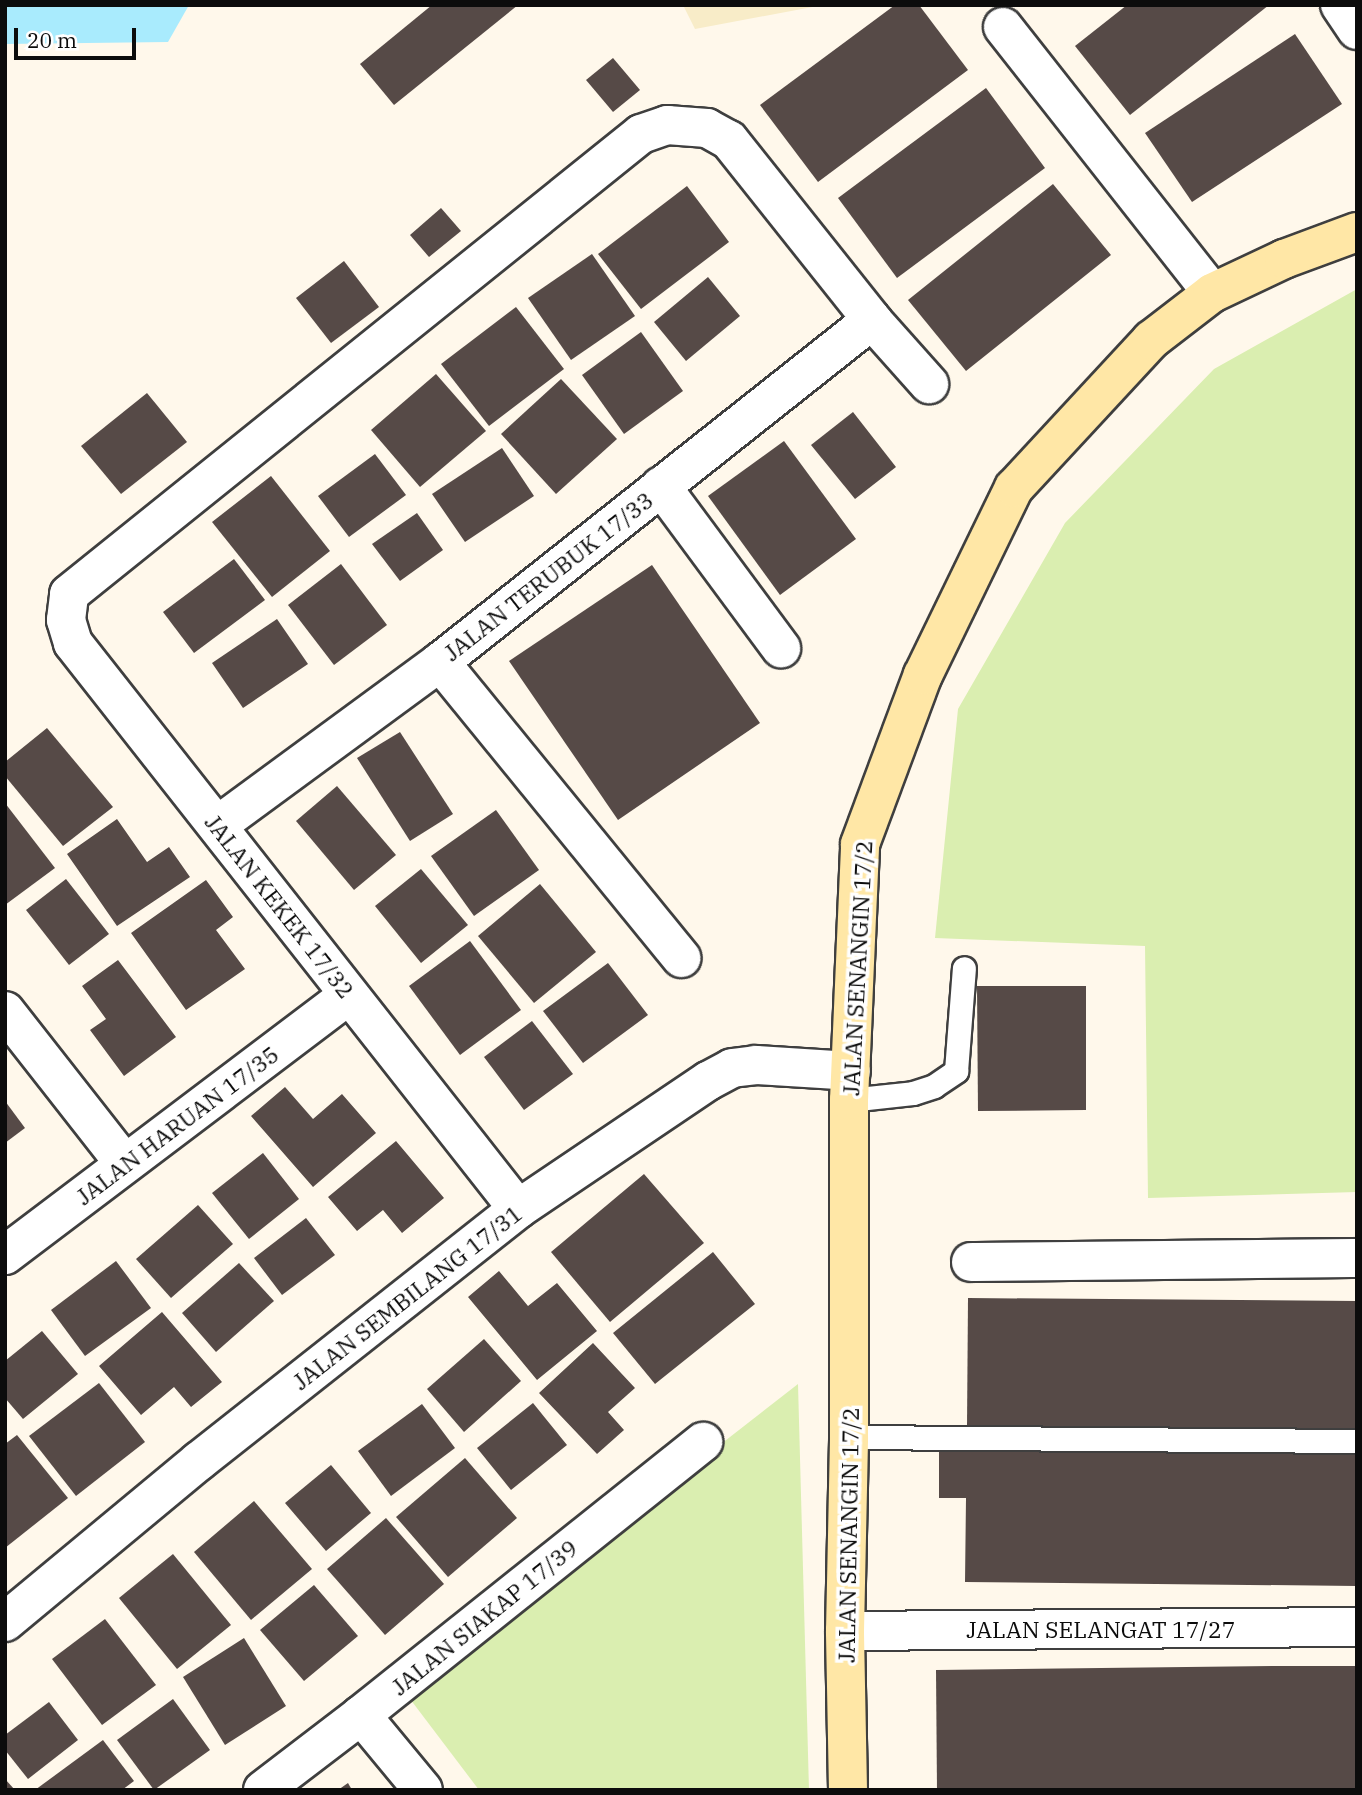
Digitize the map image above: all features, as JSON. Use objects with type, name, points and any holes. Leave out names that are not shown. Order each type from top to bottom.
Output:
[{"type":"street","points":[[1340,5],[1357,30]]},
{"type":"street","points":[[1003,27],[1212,293]]},
{"type":"street","name":"JALAN KEKEK 17/32","points":[[518,1209],[73,643],[66,620],[69,594],[641,134],[667,125],[707,128],[729,140],[872,320]]},
{"type":"street","name":"JALAN SENANGIN 17/2","points":[[848,1790],[845,1631],[849,1437],[850,1085],[860,844],[923,675],[1014,488],[1151,340],[1212,293],[1284,259],[1357,232]]},
{"type":"street","points":[[872,320],[929,384]]},
{"type":"street","name":"JALAN TERUBUK 17/33","points":[[218,825],[440,662],[872,320]]},
{"type":"street","points":[[661,486],[781,648]]},
{"type":"street","points":[[440,662],[681,958]]},
{"type":"street","name":"JALAN HARUAN 17/35","points":[[5,1255],[348,996]]},
{"type":"street","points":[[5,1011],[125,1164]]},
{"type":"street","name":"JALAN SEMBILANG 17/31","points":[[5,1622],[199,1461],[518,1209],[732,1068],[756,1065],[850,1085]]},
{"type":"street","points":[[971,1262],[1357,1258]]},
{"type":"street","name":"JALAN SIAKAP 17/39","points":[[263,1790],[703,1442]]},
{"type":"street","name":"JALAN SELANGAT 17/27","points":[[845,1631],[1357,1627]]},
{"type":"street","points":[[361,1715],[422,1790]]},
{"type":"lane","points":[[850,1085],[913,1093],[934,1086],[956,1071],[964,968]]},
{"type":"lane","points":[[849,1437],[1357,1441]]},
{"type":"shaded area","points":[[683,5],[823,5],[695,29]]},
{"type":"green space","points":[[1357,289],[1357,1192],[1148,1198],[1145,946],[935,938],[958,709],[1065,523],[1214,369]]},
{"type":"green space","points":[[798,1384],[809,1790],[479,1790],[404,1691]]},
{"type":"water","points":[[5,5],[189,5],[168,42],[5,44]]},
{"type":"building","points":[[432,5],[518,5],[394,105],[360,64]]},
{"type":"building","points":[[895,5],[919,5],[968,70],[818,182],[760,105]]},
{"type":"building","points":[[1127,5],[1269,5],[1130,115],[1075,46]]},
{"type":"building","points":[[1295,34],[1342,104],[1192,202],[1145,133]]},
{"type":"building","points":[[613,58],[640,90],[613,112],[586,80]]},
{"type":"building","points":[[986,88],[1045,168],[897,278],[838,198]]},
{"type":"building","points":[[1053,184],[1111,255],[966,371],[908,300]]},
{"type":"building","points":[[687,186],[729,242],[641,309],[598,254]]},
{"type":"building","points":[[441,208],[461,231],[429,257],[410,235]]},
{"type":"building","points":[[592,254],[635,316],[571,360],[528,298]]},
{"type":"building","points":[[344,261],[379,307],[331,343],[296,298]]},
{"type":"building","points":[[708,277],[740,316],[686,361],[654,322]]},
{"type":"building","points":[[516,307],[564,369],[489,426],[441,364]]},
{"type":"building","points":[[641,332],[683,391],[624,434],[582,375]]},
{"type":"building","points":[[436,374],[486,431],[420,487],[371,430]]},
{"type":"building","points":[[561,379],[617,439],[556,494],[501,434]]},
{"type":"building","points":[[147,393],[187,442],[121,494],[81,446]]},
{"type":"building","points":[[853,412],[896,467],[855,499],[811,445]]},
{"type":"building","points":[[784,441],[856,539],[780,595],[708,496]]},
{"type":"building","points":[[502,448],[534,496],[465,542],[432,494]]},
{"type":"building","points":[[375,454],[406,495],[349,537],[318,496]]},
{"type":"building","points":[[271,476],[330,551],[272,597],[212,522]]},
{"type":"building","points":[[417,513],[443,550],[400,581],[372,544]]},
{"type":"building","points":[[234,559],[265,600],[194,653],[163,612]]},
{"type":"building","points":[[341,564],[387,625],[334,665],[288,605]]},
{"type":"building","points":[[652,565],[760,723],[618,820],[509,661]]},
{"type":"building","points":[[277,619],[308,664],[243,708],[212,663]]},
{"type":"building","points":[[47,728],[113,807],[63,846],[5,776],[5,762]]},
{"type":"building","points":[[400,732],[453,814],[410,841],[357,758]]},
{"type":"building","points":[[337,786],[396,855],[354,890],[296,821]]},
{"type":"building","points":[[5,803],[55,868],[5,905]]},
{"type":"building","points":[[496,810],[539,870],[474,916],[431,856]]},
{"type":"building","points":[[117,819],[147,862],[169,847],[190,877],[117,926],[67,854]]},
{"type":"building","points":[[421,869],[468,925],[421,963],[375,906]]},
{"type":"building","points":[[66,879],[109,934],[69,965],[26,910]]},
{"type":"building","points":[[206,880],[233,917],[216,930],[245,969],[186,1010],[131,933]]},
{"type":"building","points":[[540,884],[596,952],[534,1003],[478,936]]},
{"type":"building","points":[[470,941],[521,1010],[460,1055],[409,986]]},
{"type":"building","points":[[118,960],[176,1037],[124,1076],[90,1030],[106,1019],[82,986]]},
{"type":"building","points":[[608,963],[648,1015],[583,1063],[543,1011]]},
{"type":"building","points":[[977,986],[1086,986],[1086,1110],[978,1111]]},
{"type":"building","points":[[532,1021],[573,1074],[524,1110],[484,1057]]},
{"type":"building","points":[[285,1087],[313,1119],[342,1094],[376,1133],[313,1187],[251,1116]]},
{"type":"building","points":[[5,1101],[25,1128],[5,1143]]},
{"type":"building","points":[[396,1141],[444,1198],[402,1233],[383,1210],[357,1231],[328,1197]]},
{"type":"building","points":[[263,1153],[299,1199],[249,1239],[212,1193]]},
{"type":"building","points":[[644,1174],[704,1243],[610,1322],[551,1252]]},
{"type":"building","points":[[198,1205],[233,1244],[171,1298],[136,1259]]},
{"type":"building","points":[[306,1218],[335,1255],[282,1295],[254,1258]]},
{"type":"building","points":[[713,1252],[755,1304],[655,1384],[613,1333]]},
{"type":"building","points":[[116,1261],[151,1308],[85,1356],[51,1310]]},
{"type":"building","points":[[239,1263],[274,1301],[216,1352],[182,1313]]},
{"type":"building","points":[[499,1271],[528,1306],[557,1283],[597,1331],[537,1380],[468,1297]]},
{"type":"building","points":[[968,1298],[1357,1301],[1357,1429],[967,1426]]},
{"type":"building","points":[[162,1312],[222,1382],[191,1407],[174,1387],[141,1415],[99,1366]]},
{"type":"building","points":[[42,1331],[78,1374],[23,1419],[5,1398],[5,1361]]},
{"type":"building","points":[[484,1339],[521,1381],[464,1432],[427,1389]]},
{"type":"building","points":[[593,1343],[635,1388],[608,1412],[624,1430],[597,1454],[539,1393]]},
{"type":"building","points":[[99,1383],[145,1442],[76,1496],[29,1436]]},
{"type":"building","points":[[533,1403],[567,1445],[511,1490],[477,1448]]},
{"type":"building","points":[[422,1404],[455,1448],[391,1496],[358,1451]]},
{"type":"building","points":[[17,1435],[68,1498],[5,1548],[5,1444]]},
{"type":"building","points":[[939,1450],[1357,1454],[1357,1586],[965,1582],[966,1498],[939,1498]]},
{"type":"building","points":[[465,1458],[517,1518],[448,1577],[396,1517]]},
{"type":"building","points":[[331,1465],[371,1513],[326,1551],[285,1503]]},
{"type":"building","points":[[254,1501],[312,1569],[251,1620],[194,1552]]},
{"type":"building","points":[[386,1518],[444,1584],[385,1635],[327,1569]]},
{"type":"building","points":[[173,1554],[231,1625],[177,1669],[119,1598]]},
{"type":"building","points":[[314,1585],[358,1636],[304,1681],[260,1630]]},
{"type":"building","points":[[105,1619],[156,1685],[102,1725],[52,1659]]},
{"type":"building","points":[[244,1638],[286,1706],[225,1745],[183,1677]]},
{"type":"building","points":[[1357,1666],[1357,1790],[937,1790],[936,1670]]},
{"type":"building","points":[[173,1699],[210,1750],[154,1790],[117,1740]]},
{"type":"building","points":[[49,1702],[78,1740],[28,1779],[5,1750],[5,1735]]},
{"type":"building","points":[[103,1740],[134,1781],[122,1790],[35,1790]]},
{"type":"building","points":[[5,1779],[15,1790],[5,1790]]},
{"type":"building","points":[[348,1783],[352,1790],[338,1790]]}]
